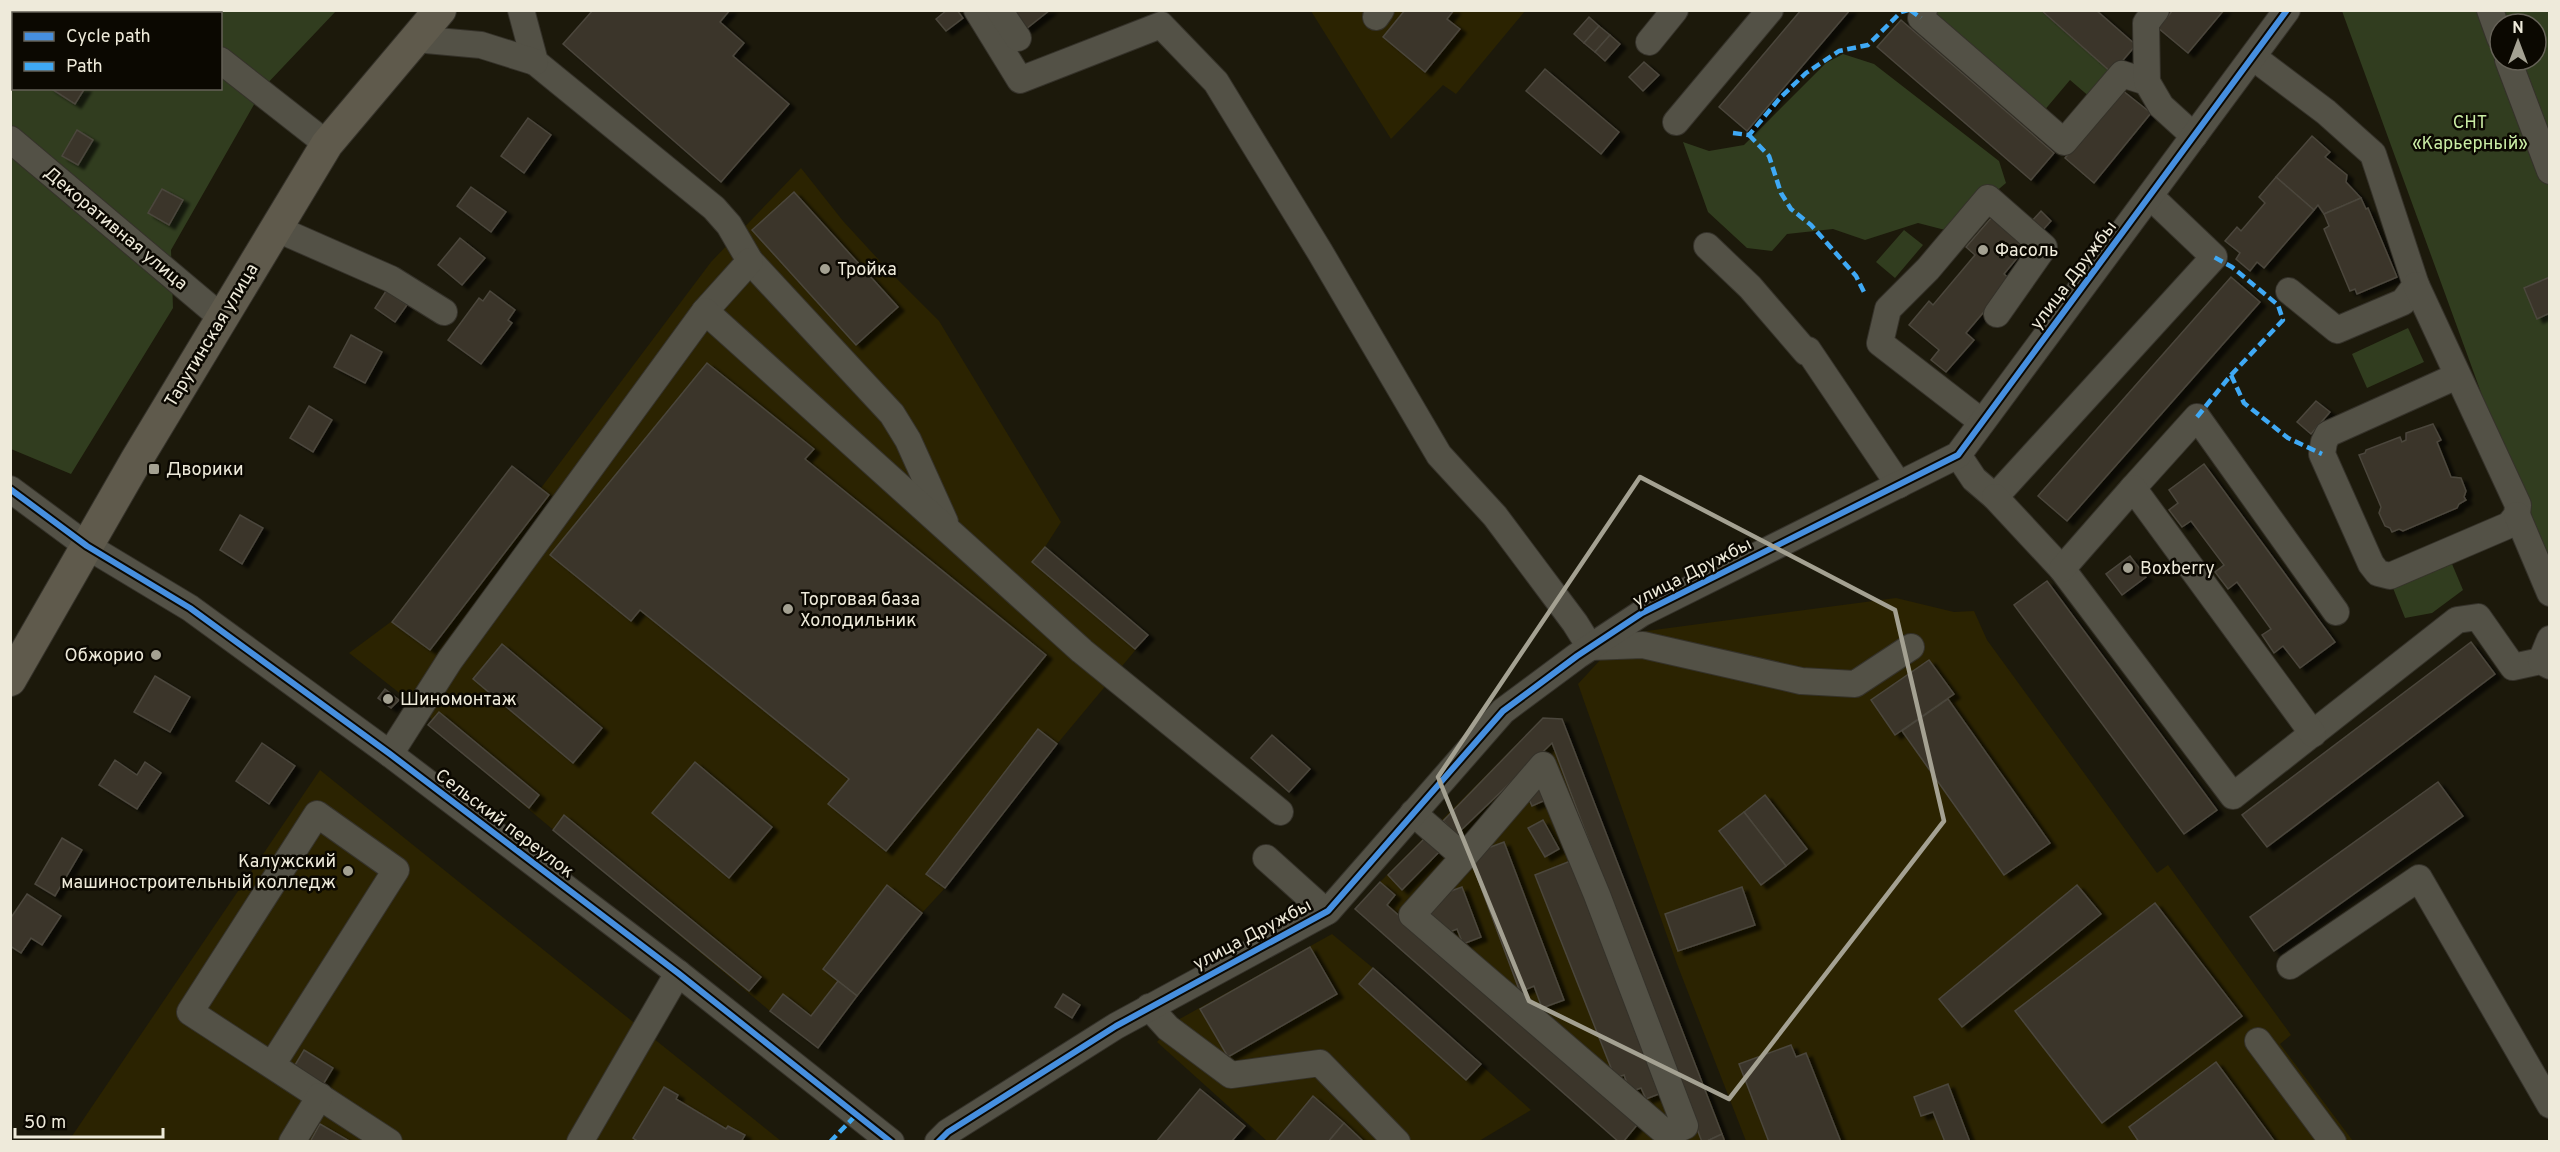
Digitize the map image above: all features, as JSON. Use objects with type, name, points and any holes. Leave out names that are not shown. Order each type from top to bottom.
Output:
[{"type":"main road","name":"Тарутинская улица","points":[[10,680],[221,316],[327,144],[440,10]]},
{"type":"street","points":[[521,10],[535,62]]},
{"type":"street","points":[[977,10],[1020,80],[1161,25],[1216,82],[1439,455],[1495,516],[1575,623],[1590,647],[1643,645],[1801,681],[1855,684],[1911,647]]},
{"type":"street","points":[[999,10],[1018,38]]},
{"type":"street","points":[[1648,42],[1676,10]]},
{"type":"street","points":[[1676,122],[1770,10]]},
{"type":"street","points":[[1924,10],[1921,18],[2064,142],[2122,74],[2147,82]]},
{"type":"street","name":"улица Дружбы","points":[[938,1142],[958,1126],[1149,1007],[1326,912],[1503,711],[1590,647],[1642,613],[1958,455],[2288,10]]},
{"type":"street","points":[[2144,15],[2147,82],[2161,106],[2194,136]]},
{"type":"street","points":[[415,39],[482,45],[535,62],[714,208],[729,225],[750,261],[892,414],[908,440],[950,531]]},
{"type":"street","points":[[2253,57],[2326,111],[2373,154],[2416,285],[2518,505],[2517,515],[2550,593]]},
{"type":"street","points":[[222,62],[327,144]]},
{"type":"street","points":[[2513,72],[2550,171]]},
{"type":"street","name":"Декоративная улица","points":[[10,139],[221,316]]},
{"type":"street","points":[[1995,498],[2214,257],[2151,195]]},
{"type":"street","points":[[1982,422],[1881,343],[1888,309],[1928,269],[1989,198],[2044,247],[1997,314]]},
{"type":"street","points":[[275,228],[391,279],[444,312]]},
{"type":"street","points":[[1707,246],[1750,287],[1806,352],[1808,350],[1899,485]]},
{"type":"street","points":[[390,754],[450,660],[705,311],[750,261]]},
{"type":"street","points":[[2289,291],[2337,330],[2403,302],[2416,285]]},
{"type":"street","points":[[705,311],[1082,651],[1281,812]]},
{"type":"street","points":[[2457,376],[2328,434],[2322,454],[2371,564],[2378,573],[2390,576],[2509,525],[2517,515]]},
{"type":"street","points":[[2062,569],[2197,417],[2336,612]]},
{"type":"street","points":[[1958,455],[1974,479],[2062,569],[2233,796],[2457,620],[2478,617],[2513,668],[2547,655]]},
{"type":"street","points":[[2133,488],[2313,734]]},
{"type":"street","name":"Сельский переулок","points":[[10,489],[87,546],[190,608],[390,754],[678,973],[891,1142]]},
{"type":"street","points":[[1543,765],[1597,895],[1685,1126],[1667,1134],[1412,915],[1464,857],[1543,765]]},
{"type":"street","points":[[1413,813],[1464,857]]},
{"type":"street","points":[[272,1065],[396,870],[317,814],[190,1012],[389,1142]]},
{"type":"street","points":[[1266,858],[1326,912]]},
{"type":"street","points":[[2290,966],[2419,879],[2550,1106]]},
{"type":"street","points":[[583,1141],[678,973]]},
{"type":"street","points":[[1149,1007],[1168,1028],[1231,1075],[1320,1063],[1397,1142]]},
{"type":"street","points":[[2258,1041],[2333,1142]]},
{"type":"street","points":[[292,1142],[320,1096]]},
{"type":"highlighted area","points":[[1640,477],[1895,610],[1944,821],[1729,1099],[1529,1001],[1438,777]]},
{"type":"shaded area","points":[[1311,11],[1525,11],[1456,94],[1443,85],[1391,139]]},
{"type":"shaded area","points":[[801,168],[843,221],[939,321],[1061,522],[1045,547],[1148,635],[1057,744],[818,1048],[770,1011],[428,725],[432,719],[349,653],[392,621],[512,466],[541,488],[711,262]]},
{"type":"shaded area","points":[[1896,598],[1954,612],[1974,611],[1987,640],[2157,873],[2168,865],[2291,1035],[2280,1044],[2353,1141],[1746,1141],[1677,964],[1578,684],[1624,634]]},
{"type":"shaded area","points":[[1543,718],[1562,719],[1726,1141],[1619,1141],[1355,909]]},
{"type":"shaded area","name":"Калужский машиностроительный колледж","points":[[320,770],[781,1141],[68,1142]]},
{"type":"shaded area","points":[[1332,934],[1531,1110],[1479,1141],[1267,1141],[1157,1042],[1176,1021]]},
{"type":"green space","points":[[1931,10],[2041,11],[2112,73],[2091,98],[2070,80],[2043,112]]},
{"type":"green space","points":[[10,11],[336,11],[264,87],[171,250],[173,308],[71,474],[11,449]]},
{"type":"green space","name":"СНТ «Карьерный»","points":[[2342,11],[2549,11],[2549,579]]},
{"type":"green space","points":[[1843,54],[1874,64],[1999,161],[2006,183],[1949,231],[1918,223],[1865,240],[1833,229],[1787,234],[1772,251],[1747,248],[1708,212],[1683,142],[1709,151],[1744,145],[1826,63]]},
{"type":"green space","points":[[1904,230],[1923,245],[1895,278],[1876,262]]},
{"type":"green space","points":[[2408,328],[2424,362],[2367,388],[2352,354]]},
{"type":"green space","points":[[2452,564],[2463,590],[2432,613],[2405,618],[2393,588]]},
{"type":"building","points":[[593,10],[730,10],[720,22],[744,43],[733,56],[789,104],[721,182],[563,44]]},
{"type":"building","points":[[947,10],[957,10],[963,18],[946,31],[936,19]]},
{"type":"building","points":[[1012,10],[1050,10],[1026,29]]},
{"type":"building","points":[[1405,10],[1454,10],[1447,19],[1460,29],[1425,72],[1383,37]]},
{"type":"building","points":[[1801,10],[1850,10],[1747,131],[1719,107]]},
{"type":"building","points":[[2041,10],[2096,10],[2136,45],[2112,73]]},
{"type":"building","points":[[2173,10],[2224,10],[2188,53],[2158,28]]},
{"type":"building","points":[[1589,17],[1599,26],[1584,43],[1574,34]]},
{"type":"building","points":[[1901,20],[2054,153],[2031,180],[1877,47]]},
{"type":"building","points":[[1599,26],[1610,35],[1595,52],[1584,43]]},
{"type":"building","points":[[1610,35],[1620,44],[1605,61],[1595,52]]},
{"type":"building","points":[[1644,62],[1659,75],[1643,91],[1629,77]]},
{"type":"building","points":[[1545,69],[1619,132],[1601,154],[1526,91]]},
{"type":"building","points":[[53,90],[84,90],[75,104]]},
{"type":"building","points":[[2122,90],[2151,113],[2094,183],[2065,158]]},
{"type":"building","points":[[528,118],[551,135],[524,173],[501,156]]},
{"type":"building","points":[[77,130],[93,140],[78,165],[62,156]]},
{"type":"building","points":[[2312,136],[2330,152],[2325,157],[2347,175],[2346,182],[2361,198],[2324,214],[2318,205],[2314,210],[2276,177]]},
{"type":"building","points":[[2276,177],[2314,210],[2264,268],[2257,262],[2250,271],[2236,259],[2240,253],[2225,241],[2237,227],[2241,231],[2265,203],[2259,197]]},
{"type":"building","points":[[471,187],[506,212],[491,232],[457,206]]},
{"type":"building","points":[[162,189],[183,200],[169,225],[148,213]]},
{"type":"building","name":"Тройка","points":[[794,192],[898,307],[856,345],[752,230]]},
{"type":"building","points":[[2361,198],[2366,209],[2368,208],[2397,277],[2357,294],[2355,289],[2350,291],[2324,229],[2329,226],[2324,214]]},
{"type":"building","points":[[2041,211],[2051,221],[2040,233],[2030,223]]},
{"type":"building","points":[[1992,217],[2027,246],[2004,274],[2011,280],[1966,333],[1974,340],[1946,372],[1931,360],[1939,350],[1909,325],[1929,301],[1933,305],[1975,255],[1966,247]]},
{"type":"building","points":[[460,238],[485,258],[462,285],[438,265]]},
{"type":"building","points":[[2231,277],[2260,302],[2067,521],[2038,496]]},
{"type":"building","points":[[2550,277],[2550,313],[2537,319],[2524,288]]},
{"type":"building","points":[[386,291],[407,305],[395,322],[375,308]]},
{"type":"building","points":[[490,291],[515,310],[508,320],[512,323],[481,364],[448,340],[479,298],[483,301]]},
{"type":"building","points":[[351,335],[382,352],[365,383],[334,367]]},
{"type":"building","points":[[707,363],[814,449],[805,459],[1046,655],[886,851],[828,804],[849,779],[640,610],[631,621],[550,555]]},
{"type":"building","points":[[2316,401],[2330,412],[2311,434],[2297,422]]},
{"type":"building","points":[[309,406],[332,420],[313,452],[290,438]]},
{"type":"building","points":[[2433,424],[2441,440],[2437,442],[2451,477],[2461,478],[2466,491],[2464,497],[2466,500],[2457,508],[2403,531],[2399,529],[2392,532],[2385,526],[2379,513],[2381,507],[2359,455],[2400,437],[2402,442],[2406,440],[2406,433]]},
{"type":"building","points":[[2204,464],[2335,642],[2300,668],[2283,646],[2274,653],[2262,635],[2271,629],[2237,582],[2228,589],[2215,572],[2224,565],[2191,521],[2182,527],[2169,510],[2178,503],[2169,490]]},
{"type":"building","points":[[512,466],[549,495],[430,650],[392,622]]},
{"type":"building","points":[[240,515],[263,528],[242,564],[220,550]]},
{"type":"building","points":[[1045,547],[1148,635],[1135,649],[1032,562]]},
{"type":"building","points":[[2130,556],[2146,577],[2122,595],[2106,574]]},
{"type":"building","points":[[2047,581],[2217,810],[2184,834],[2014,605]]},
{"type":"building","points":[[2471,642],[2495,674],[2267,847],[2242,815]]},
{"type":"building","points":[[502,644],[602,728],[573,763],[473,679]]},
{"type":"building","points":[[1929,660],[1954,694],[1895,735],[1871,700]]},
{"type":"building","points":[[155,676],[190,697],[170,732],[134,712]]},
{"type":"building","name":"Шиномонтаж","points":[[385,689],[399,700],[391,708],[378,698]]},
{"type":"building","points":[[1948,699],[2050,843],[2004,875],[1902,731]]},
{"type":"building","points":[[439,712],[539,795],[529,808],[428,725]]},
{"type":"building","points":[[1543,718],[1562,719],[1722,1134],[1705,1142],[1702,1142],[1552,743],[1457,834],[1443,821]]},
{"type":"building","points":[[1038,729],[1057,744],[945,888],[926,874]]},
{"type":"building","points":[[1272,735],[1310,769],[1289,792],[1251,758]]},
{"type":"building","points":[[262,743],[295,766],[269,804],[236,781]]},
{"type":"building","points":[[115,760],[137,775],[145,762],[161,773],[137,809],[99,785]]},
{"type":"building","points":[[695,762],[772,827],[729,878],[652,813]]},
{"type":"building","points":[[2438,782],[2463,816],[2274,951],[2250,917]]},
{"type":"building","points":[[1542,788],[1548,799],[1532,806],[1527,795]]},
{"type":"building","points":[[1765,795],[1807,849],[1786,866],[1744,812]]},
{"type":"building","points":[[1744,812],[1786,866],[1761,885],[1719,831]]},
{"type":"building","points":[[564,815],[761,977],[749,991],[553,830]]},
{"type":"building","points":[[1543,820],[1559,849],[1545,857],[1528,828]]},
{"type":"building","points":[[1428,835],[1442,849],[1402,890],[1388,875]]},
{"type":"building","points":[[62,838],[82,850],[55,896],[35,884]]},
{"type":"building","points":[[1504,842],[1564,1000],[1542,1008],[1534,986],[1520,992],[1469,855]]},
{"type":"building","points":[[1573,860],[1664,1092],[1646,1099],[1641,1088],[1630,1092],[1624,1075],[1615,1078],[1535,875]]},
{"type":"building","points":[[1380,882],[1395,895],[1387,905],[1637,1125],[1623,1142],[1619,1142],[1355,909]]},
{"type":"building","points":[[887,885],[922,913],[857,996],[823,969]]},
{"type":"building","points":[[2077,885],[2101,914],[1962,1027],[1939,999]]},
{"type":"building","points":[[1462,887],[1481,937],[1463,944],[1457,929],[1440,936],[1426,900]]},
{"type":"building","points":[[1742,887],[1755,925],[1678,951],[1665,914]]},
{"type":"building","points":[[27,894],[61,916],[42,945],[31,938],[21,953],[10,946],[10,919]]},
{"type":"building","points":[[2155,903],[2242,1016],[2102,1123],[2015,1011]]},
{"type":"building","points":[[1310,947],[1337,994],[1228,1057],[1200,1009]]},
{"type":"building","points":[[1373,968],[1481,1064],[1466,1080],[1359,984]]},
{"type":"building","points":[[838,981],[857,996],[818,1048],[770,1011],[783,994],[811,1016]]},
{"type":"building","points":[[1063,994],[1080,1005],[1072,1018],[1055,1007]]},
{"type":"building","points":[[1791,1045],[1796,1057],[1806,1053],[1841,1142],[1769,1142],[1739,1064]]},
{"type":"building","points":[[304,1050],[333,1068],[321,1088],[292,1070]]},
{"type":"building","points":[[2216,1062],[2275,1142],[2139,1142],[2129,1127]]},
{"type":"building","points":[[1948,1084],[1970,1142],[1945,1142],[1933,1112],[1921,1116],[1914,1097]]},
{"type":"building","points":[[664,1087],[678,1095],[676,1099],[726,1129],[728,1126],[745,1135],[741,1142],[639,1142],[633,1138]]},
{"type":"building","points":[[1200,1089],[1245,1126],[1231,1142],[1156,1142]]},
{"type":"building","points":[[1313,1096],[1344,1123],[1328,1142],[1275,1142]]},
{"type":"building","points":[[1344,1123],[1364,1142],[1328,1142]]},
{"type":"building","points":[[320,1124],[351,1142],[310,1142]]},
{"type":"building","points":[[1722,1134],[1725,1142],[1705,1142]]},
{"type":"marked path","points":[[1733,133],[1749,135],[1780,98],[1806,73],[1839,51],[1868,45],[1901,12],[1908,10]]},
{"type":"marked path","points":[[1910,10],[1921,18]]},
{"type":"marked path","points":[[1749,135],[1769,156],[1781,193],[1791,209],[1811,225],[1856,276],[1864,292]]},
{"type":"marked path","points":[[2197,417],[2231,375],[2283,320],[2278,305],[2232,267],[2214,257]]},
{"type":"marked path","points":[[2231,375],[2244,403],[2288,438],[2322,454]]},
{"type":"marked path","points":[[830,1142],[857,1114]]},
{"type":"cycle path","points":[[938,1142],[948,1132],[1116,1026],[1328,911],[1503,711],[1577,656],[1642,613],[1958,455],[2287,10]]},
{"type":"cycle path","points":[[10,489],[87,546],[190,608],[390,754],[678,973],[891,1142]]},
{"type":"place","name":"Фасоль","points":[[1983,250]]},
{"type":"place","name":"Тройка","points":[[825,269]]},
{"type":"place","name":"Дворики","points":[[154,469]]},
{"type":"place","name":"Boxberry","points":[[2128,568]]},
{"type":"place","name":"Торговая база Холодильник","points":[[788,609]]},
{"type":"place","name":"Обжорио","points":[[156,655]]},
{"type":"place","name":"Шиномонтаж","points":[[388,699]]},
{"type":"place","name":"Калужский машиностроительный колледж","points":[[348,871]]}]
